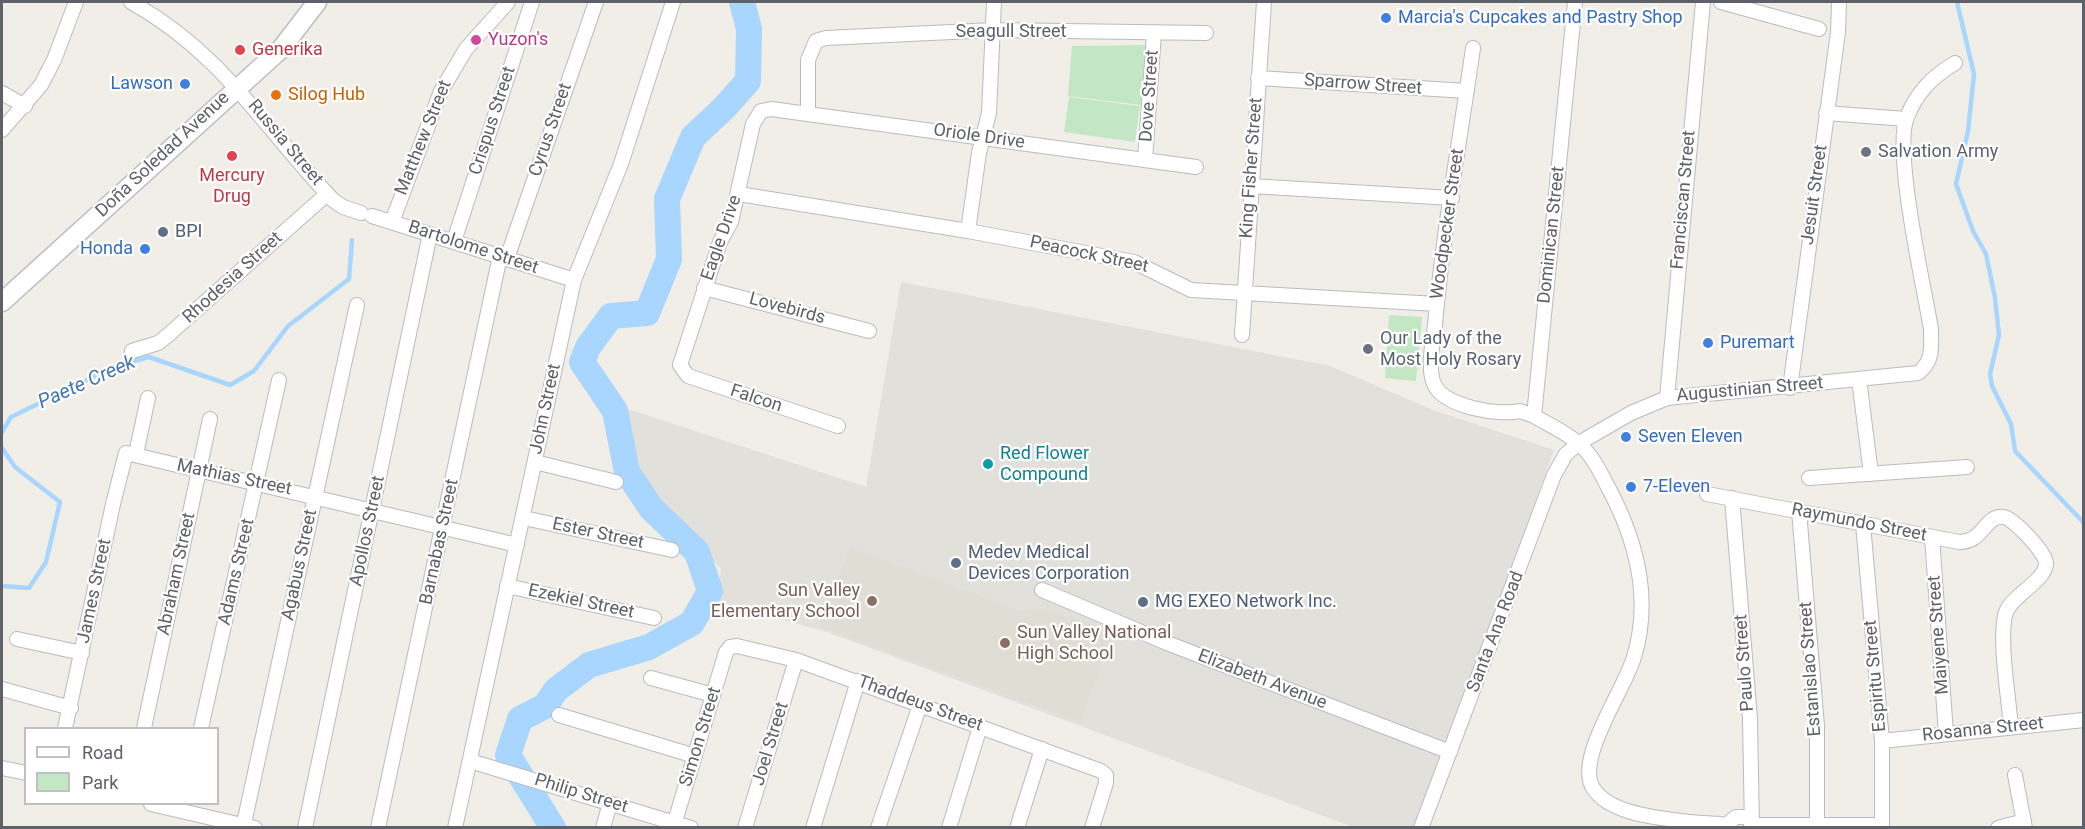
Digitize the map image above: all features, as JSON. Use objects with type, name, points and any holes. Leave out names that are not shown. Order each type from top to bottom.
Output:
[{"type":"main road","name":"Doña Soledad Avenue","points":[[2,302],[281,49],[317,2]]},
{"type":"street","points":[[2,130],[41,85],[54,60],[76,2]]},
{"type":"street","name":"Russia Street","points":[[131,2],[179,31],[237,87],[327,194]]},
{"type":"street","name":"Matthew Street","points":[[392,222],[445,84],[465,49],[508,2]]},
{"type":"street","name":"Crispus Street","points":[[454,241],[532,2]]},
{"type":"street","name":"Cyrus Street","points":[[503,257],[596,2]]},
{"type":"street","name":"John Street","points":[[455,828],[574,280],[621,164],[673,2]]},
{"type":"street","points":[[968,231],[979,153],[990,113],[994,2]]},
{"type":"street","name":"King Fisher Street","points":[[1242,335],[1264,2]]},
{"type":"street","name":"Dominican Street","points":[[1525,415],[1575,2]]},
{"type":"street","name":"Franciscan Street","points":[[1668,398],[1703,2]]},
{"type":"street","points":[[1721,2],[1819,29]]},
{"type":"street","points":[[1776,2],[1776,17]]},
{"type":"street","name":"Jesuit Street","points":[[1790,388],[1839,2]]},
{"type":"street","name":"Seagull Street","points":[[808,114],[808,60],[816,41],[838,36],[993,30],[1206,33]]},
{"type":"street","name":"Dove Street","points":[[1145,160],[1154,33]]},
{"type":"street","name":"Woodpecker Street","points":[[1473,48],[1437,304],[1431,372],[1438,391],[1444,397],[1470,407],[1525,415]]},
{"type":"street","points":[[1826,113],[1906,119],[1926,84],[1955,63]]},
{"type":"street","name":"Sparrow Street","points":[[1258,78],[1467,91]]},
{"type":"street","points":[[2,93],[25,106]]},
{"type":"street","name":"Oriole Drive","points":[[761,111],[771,109],[1196,167]]},
{"type":"street","name":"Eagle Drive","points":[[680,365],[720,242],[732,222],[753,124],[761,111]]},
{"type":"street","name":"Augustinian Street","points":[[1579,443],[1630,414],[1668,398],[1790,388],[1917,373],[1928,364],[1932,349],[1930,329],[1905,173],[1906,119]]},
{"type":"street","points":[[1251,186],[1452,198]]},
{"type":"street","name":"Bartolome Street","points":[[327,194],[343,207],[574,280]]},
{"type":"street","name":"Rhodesia Street","points":[[132,351],[158,343],[167,336],[327,194]]},
{"type":"street","name":"Peacock Street","points":[[739,194],[968,231],[1134,262],[1191,290],[1437,304]]},
{"type":"street","name":"Apollos Street","points":[[305,828],[430,234]]},
{"type":"street","name":"Barnabas Street","points":[[378,828],[503,257]]},
{"type":"street","name":"Lovebirds","points":[[704,288],[870,331]]},
{"type":"street","name":"Agabus Street","points":[[247,827],[314,496],[357,305]]},
{"type":"street","name":"Falcon","points":[[680,365],[688,376],[838,426]]},
{"type":"street","points":[[1859,379],[1871,474]]},
{"type":"street","name":"Adams Street","points":[[201,727],[279,380]]},
{"type":"street","name":"James Street","points":[[66,727],[113,504],[148,398]]},
{"type":"street","points":[[1525,415],[1579,443],[1593,460],[1629,531],[1639,567],[1642,596],[1639,636],[1622,690],[1591,752],[1589,768],[1592,787],[1604,800],[1628,810],[1690,822],[1728,826],[1736,817],[1751,823],[1882,826]]},
{"type":"street","name":"Abraham Street","points":[[144,727],[210,418]]},
{"type":"street","name":"Santa Ana Road","points":[[1421,828],[1554,475],[1566,454],[1579,443]]},
{"type":"street","name":"Mathias Street","points":[[131,454],[198,472],[314,496],[517,545]]},
{"type":"street","points":[[535,462],[616,482]]},
{"type":"street","points":[[1809,478],[1967,467]]},
{"type":"street","name":"Raymundo Street","points":[[1707,494],[1952,542],[1971,541],[1993,518],[2002,516],[2012,520],[2042,553],[2046,564],[2042,574],[2014,600],[2006,614],[2004,633],[2011,727]]},
{"type":"street","name":"Paulo Street","points":[[1732,498],[1750,719],[1751,823]]},
{"type":"street","name":"Estanislao Street","points":[[1799,511],[1817,726],[1817,826]]},
{"type":"street","name":"Ester Street","points":[[524,518],[672,550]]},
{"type":"street","name":"Espiritu Street","points":[[1863,524],[1882,741],[1882,826]]},
{"type":"street","name":"Maiyene Street","points":[[1932,537],[1946,734]]},
{"type":"street","name":"Ezekiel Street","points":[[507,586],[654,618]]},
{"type":"street","name":"Elizabeth Avenue","points":[[1042,590],[1167,643],[1450,752]]},
{"type":"street","points":[[17,639],[82,653]]},
{"type":"street","name":"Thaddeus Street","points":[[730,647],[737,646],[796,660],[1101,771],[1106,775],[1092,828]]},
{"type":"street","name":"Simon Street","points":[[674,825],[730,647]]},
{"type":"street","name":"Joel Street","points":[[745,828],[796,660]]},
{"type":"street","points":[[651,678],[714,695]]},
{"type":"street","points":[[813,828],[858,681]]},
{"type":"street","points":[[2,689],[71,708]]},
{"type":"street","points":[[878,828],[920,705]]},
{"type":"street","points":[[559,715],[695,756]]},
{"type":"street","name":"Rosanna Street","points":[[1882,741],[2084,720]]},
{"type":"street","points":[[949,828],[980,727]]},
{"type":"street","points":[[1017,828],[1042,749]]},
{"type":"street","name":"Philip Street","points":[[470,761],[610,803],[674,825],[692,828]]},
{"type":"street","points":[[2,768],[24,773]]},
{"type":"street","points":[[1998,828],[2025,824],[2015,775]]},
{"type":"street","points":[[603,828],[610,803]]},
{"type":"street","points":[[162,805],[183,807],[247,827]]},
{"type":"shaded area","points":[[901,282],[1330,366],[1433,410],[1554,450],[1417,827],[1353,827],[827,632],[715,601],[721,569],[632,472],[619,406],[866,487]]},
{"type":"shaded area","name":"Sun Valley National High School","points":[[851,548],[1013,609],[1050,611],[1113,630],[1080,722],[818,626]]},
{"type":"green space","points":[[1146,45],[1141,105],[1068,96],[1072,46]]},
{"type":"green space","points":[[1069,97],[1140,106],[1135,142],[1064,132]]},
{"type":"green space","points":[[1389,315],[1422,317],[1416,381],[1385,378]]},
{"type":"waterway","name":"Paete Creek","points":[[553,828],[508,755],[520,719],[545,706],[556,690],[589,665],[649,647],[692,623],[710,591],[697,552],[651,508],[627,472],[615,411],[582,362],[588,347],[611,316],[647,313],[669,259],[667,199],[693,137],[748,81],[749,29],[742,2]]},
{"type":"waterway","points":[[1957,2],[1974,74],[1968,131],[1956,184],[1973,231],[1986,254],[1995,298],[1999,335],[1990,374],[1992,386],[2011,424],[2015,451],[2084,523]]},
{"type":"waterway","name":"Paete Creek","points":[[2,432],[11,417],[118,365],[149,357],[230,385],[254,371],[288,326],[349,279],[352,240]]},
{"type":"waterway","name":"Paete Creek","points":[[2,448],[15,467],[60,502],[46,562],[29,588],[2,586]]},
{"type":"place","name":"Marcia's Cupcakes and Pastry Shop","points":[[1386,18]]},
{"type":"place","name":"Yuzon's","points":[[476,40]]},
{"type":"place","name":"Generika","points":[[240,50]]},
{"type":"place","name":"Lawson","points":[[185,84]]},
{"type":"place","name":"Silog Hub","points":[[276,95]]},
{"type":"place","name":"Salvation Army","points":[[1866,152]]},
{"type":"place","name":"Mercury Drug","points":[[232,156]]},
{"type":"place","name":"BPI","points":[[163,232]]},
{"type":"place","name":"Honda","points":[[145,249]]},
{"type":"place","name":"Puremart","points":[[1708,343]]},
{"type":"place","name":"Our Lady of the Most Holy Rosary","points":[[1368,349]]},
{"type":"place","name":"Seven Eleven","points":[[1626,437]]},
{"type":"place","name":"Red Flower Compound","points":[[988,464]]},
{"type":"place","name":"7-Eleven","points":[[1631,487]]},
{"type":"place","name":"Medev Medical Devices Corporation","points":[[956,563]]},
{"type":"place","name":"Sun Valley Elementary School","points":[[872,601]]},
{"type":"place","name":"MG EXEO Network Inc.","points":[[1143,602]]},
{"type":"place","name":"Sun Valley National High School","points":[[1005,643]]}]
